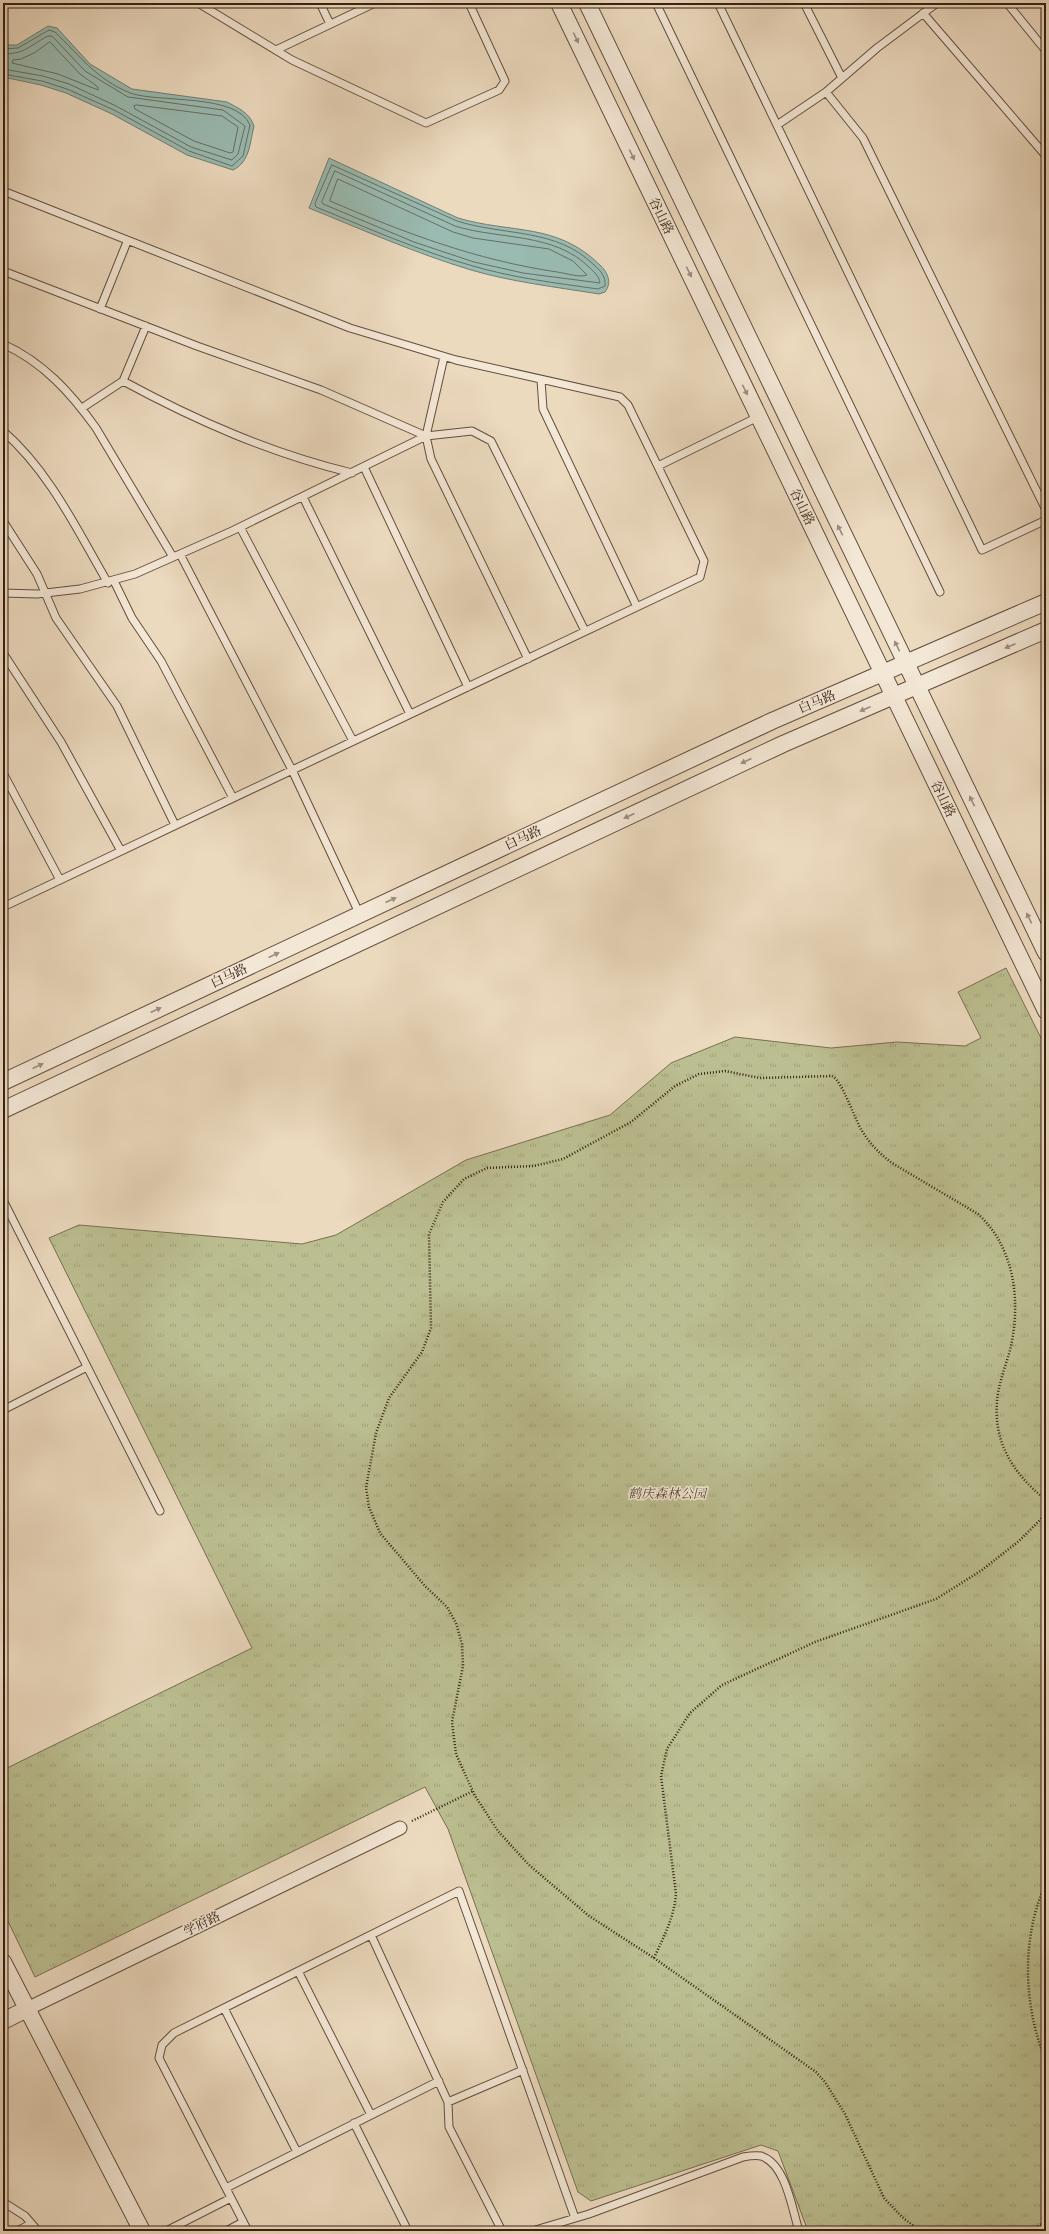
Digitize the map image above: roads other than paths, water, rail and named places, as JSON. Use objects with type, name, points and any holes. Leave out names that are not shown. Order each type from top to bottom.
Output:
[{"type":"street","name":"谷山路","points":[[559,3],[1046,1011]]},
{"type":"street","name":"谷山路","points":[[587,3],[1046,953]]},
{"type":"street","name":"白马路","points":[[3,1082],[772,721],[1046,602]]},
{"type":"street","name":"白马路","points":[[3,1110],[783,744],[1046,630]]},
{"type":"street","name":"学府路","points":[[3,2021],[400,1828]]},
{"type":"street","points":[[3,1962],[142,2231]]},
{"type":"lane","points":[[198,3],[292,60],[426,123],[499,90],[505,81],[469,3]]},
{"type":"lane","points":[[320,3],[330,24]]},
{"type":"lane","points":[[276,50],[375,3]]},
{"type":"lane","points":[[656,3],[940,592]]},
{"type":"lane","points":[[718,3],[982,550],[1046,520]]},
{"type":"lane","points":[[804,3],[842,78]]},
{"type":"lane","points":[[777,126],[826,92],[877,48],[937,3]]},
{"type":"lane","points":[[1007,3],[1046,50]]},
{"type":"lane","points":[[923,13],[1046,156]]},
{"type":"lane","points":[[826,92],[863,138],[1046,510]]},
{"type":"lane","points":[[3,191],[127,242],[350,328],[444,357],[620,397],[628,405],[704,561],[700,577],[60,880],[4,905]]},
{"type":"lane","points":[[100,309],[127,242]]},
{"type":"lane","points":[[3,271],[100,309],[321,390],[426,436]]},
{"type":"lane","points":[[82,408],[123,381],[146,326]]},
{"type":"lane","points":[[3,344],[32,359],[60,384],[82,408],[96,428],[176,556],[292,770],[360,915]]},
{"type":"lane","points":[[444,357],[426,436],[431,459],[528,659]]},
{"type":"lane","points":[[541,380],[543,409],[637,607]]},
{"type":"lane","points":[[123,381],[168,405],[250,442],[305,461],[352,473]]},
{"type":"lane","points":[[658,466],[758,417]]},
{"type":"lane","points":[[3,431],[30,457],[43,474],[132,618],[161,661],[233,798]]},
{"type":"lane","points":[[3,593],[15,595],[80,590],[111,582],[176,556],[240,527],[426,436],[472,431],[491,441],[585,631]]},
{"type":"lane","points":[[364,467],[468,687]]},
{"type":"lane","points":[[303,496],[410,714]]},
{"type":"lane","points":[[3,521],[27,555],[47,593],[56,618],[116,706],[175,825]]},
{"type":"lane","points":[[240,527],[353,741]]},
{"type":"lane","points":[[3,653],[61,742],[121,851]]},
{"type":"lane","points":[[3,773],[60,880]]},
{"type":"lane","points":[[3,1200],[160,1512]]},
{"type":"lane","points":[[3,1410],[88,1367]]},
{"type":"lane","points":[[248,2231],[159,2058],[162,2045],[169,2036],[459,1891],[575,2218]]},
{"type":"lane","points":[[371,1935],[448,2102],[449,2127],[502,2231]]},
{"type":"lane","points":[[298,1971],[371,2115]]},
{"type":"lane","points":[[224,2008],[297,2152]]},
{"type":"lane","points":[[448,2102],[523,2070]]},
{"type":"lane","points":[[226,2188],[439,2081]]},
{"type":"lane","points":[[354,2123],[408,2231]]},
{"type":"lane","points":[[532,2231],[575,2218],[743,2157],[755,2156],[771,2162],[780,2171],[799,2231]]},
{"type":"lane","points":[[166,2231],[231,2198]]},
{"type":"lane","points":[[3,2202],[25,2216],[38,2231]]},
{"type":"lane","points":[[226,2231],[243,2222]]},
{"type":"lane","points":[[17,2231],[31,2224]]},
{"type":"water","points":[[48,26],[57,28],[90,64],[132,89],[227,102],[243,111],[250,118],[254,126],[250,145],[243,162],[233,170],[187,155],[112,114],[66,93],[41,85],[3,77],[3,45],[17,45]]},
{"type":"water","points":[[329,158],[458,218],[478,223],[533,232],[568,242],[584,252],[601,266],[608,278],[609,282],[607,289],[605,292],[599,294],[518,281],[471,270],[409,249],[309,208]]},
{"type":"park label","name":"鹤庆森林公园","points":[[667,1494]]}]
